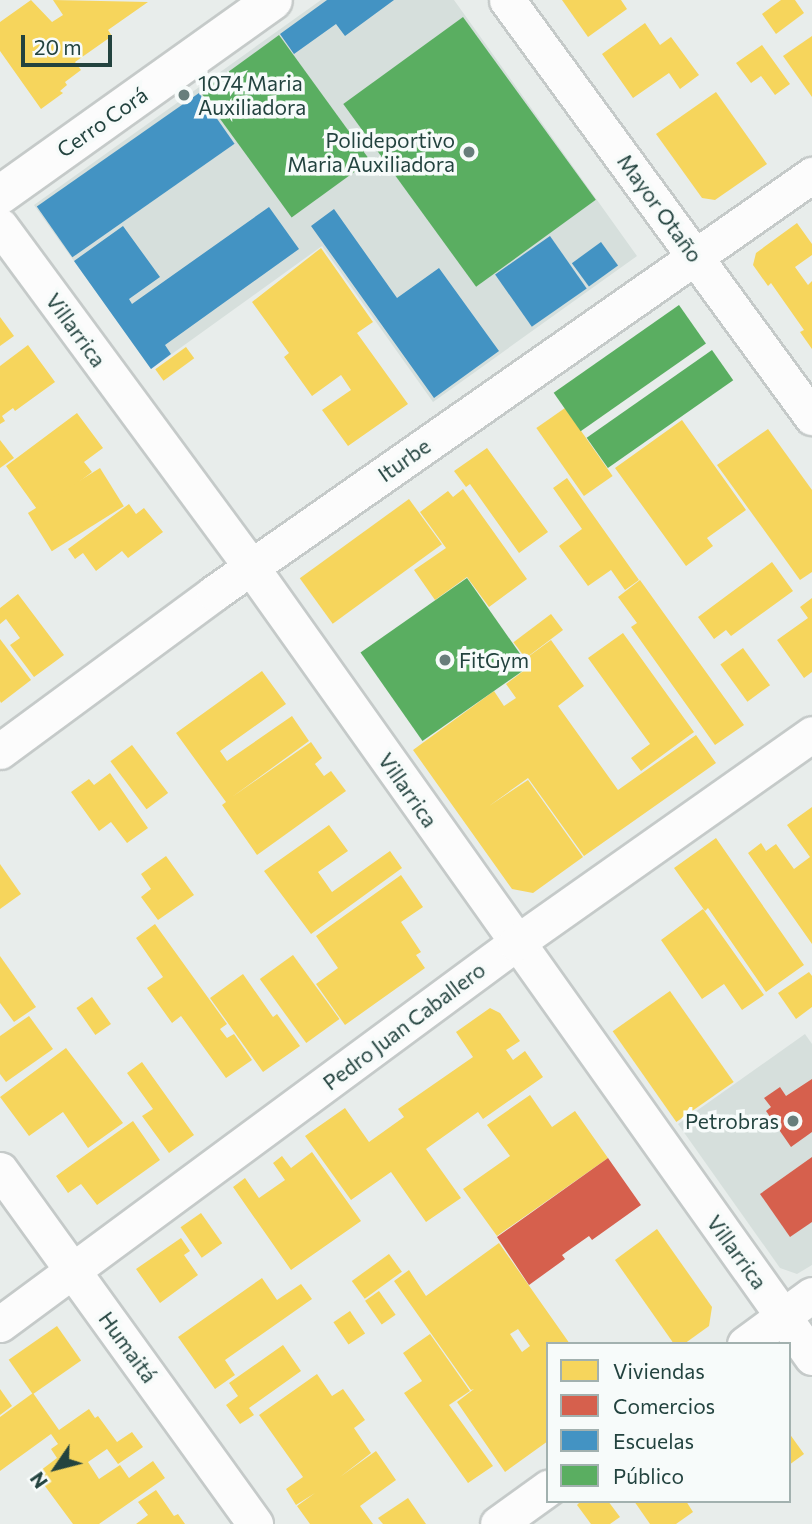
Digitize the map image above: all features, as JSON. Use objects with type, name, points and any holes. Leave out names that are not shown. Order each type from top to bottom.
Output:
[{"type":"street","name":"Cerro Corá","points":[[0,195],[273,0]]},
{"type":"street","name":"Mayor Otaño","points":[[508,0],[812,417]]},
{"type":"street","name":"Iturbe","points":[[0,751],[251,567],[812,175]]},
{"type":"street","name":"Villarrica","points":[[0,226],[251,567],[812,1357]]},
{"type":"street","name":"Pedro Juan Caballero","points":[[0,1324],[74,1272],[516,943],[812,734]]},
{"type":"street","name":"Humaitá","points":[[0,1170],[255,1524]]},
{"type":"street","points":[[749,1342],[812,1295]]},
{"type":"street","points":[[498,1524],[546,1489]]},
{"type":"shaded area","points":[[321,0],[454,0],[637,256],[433,402],[322,246],[151,369],[34,205]]},
{"type":"shaded area","name":"Petrobras","points":[[805,1034],[812,1044],[812,1265],[797,1274],[780,1268],[678,1124]]},
{"type":"building: Viviendas","points":[[31,0],[52,22],[63,15],[53,0],[148,2],[108,30],[112,36],[75,62],[81,70],[65,82],[67,85],[60,91],[63,93],[41,109],[0,51],[0,22]]},
{"type":"building: Viviendas","points":[[562,0],[621,0],[627,9],[588,37]]},
{"type":"building: Viviendas","points":[[781,0],[795,0],[804,13],[776,34],[762,14]]},
{"type":"building: Viviendas","points":[[645,23],[660,45],[671,37],[699,75],[680,89],[669,73],[633,98],[602,54]]},
{"type":"building: Viviendas","points":[[812,36],[812,97],[783,56]]},
{"type":"building: Viviendas","points":[[762,45],[790,84],[775,95],[761,76],[751,83],[736,63]]},
{"type":"building: Viviendas","points":[[716,92],[767,164],[715,200],[702,198],[656,134]]},
{"type":"building: Viviendas","points":[[797,223],[812,244],[812,255],[795,267],[808,285],[812,281],[812,349],[800,332],[804,330],[771,283],[768,286],[753,265],[756,253]]},
{"type":"building: Viviendas","points":[[321,248],[373,322],[357,333],[408,404],[348,446],[322,410],[351,390],[341,375],[312,396],[284,357],[289,353],[252,302]]},
{"type":"building: Viviendas","points":[[0,317],[14,336],[0,346]]},
{"type":"building: Viviendas","points":[[28,345],[55,382],[15,411],[13,408],[2,416],[5,421],[0,424],[0,366]]},
{"type":"building: Viviendas","points":[[186,347],[194,358],[163,381],[155,369]]},
{"type":"building: Viviendas","points":[[565,408],[613,476],[584,496],[536,428]]},
{"type":"building: Viviendas","points":[[77,413],[103,448],[84,462],[92,472],[39,512],[6,466]]},
{"type":"building: Viviendas","points":[[682,420],[746,510],[707,538],[713,546],[686,566],[615,468]]},
{"type":"building: Viviendas","points":[[768,429],[812,490],[812,572],[800,580],[717,465]]},
{"type":"building: Viviendas","points":[[0,440],[14,458],[0,468]]},
{"type":"building: Viviendas","points":[[487,448],[548,532],[519,553],[470,484],[466,487],[454,471]]},
{"type":"building: Viviendas","points":[[100,468],[124,506],[52,551],[28,513]]},
{"type":"building: Viviendas","points":[[567,478],[639,580],[625,590],[611,570],[588,586],[559,546],[582,529],[553,488]]},
{"type":"building: Viviendas","points":[[463,489],[527,579],[489,607],[467,577],[435,600],[414,570],[446,548],[420,512],[448,491],[453,497]]},
{"type":"building: Viviendas","points":[[409,499],[442,544],[333,624],[300,578]]},
{"type":"building: Viviendas","points":[[129,504],[136,514],[144,508],[163,532],[128,558],[122,551],[96,571],[83,553],[75,559],[68,549]]},
{"type":"building: Viviendas","points":[[772,562],[793,591],[731,636],[726,630],[714,639],[698,617]]},
{"type":"building: Viviendas","points":[[640,580],[744,725],[715,745],[631,627],[637,623],[618,597]]},
{"type":"building: Viviendas","points":[[18,594],[64,655],[34,677],[10,645],[20,638],[6,619],[0,624],[0,608]]},
{"type":"building: Viviendas","points":[[812,598],[812,672],[804,678],[777,640],[808,618],[800,607]]},
{"type":"building: Viviendas","points":[[551,614],[563,630],[526,658],[513,642]]},
{"type":"building: Viviendas","points":[[623,633],[694,732],[641,771],[631,758],[650,744],[588,658]]},
{"type":"building: Viviendas","points":[[0,639],[31,680],[1,703],[0,701]]},
{"type":"building: Viviendas","points":[[551,640],[584,686],[558,706],[618,790],[696,735],[716,763],[584,856],[528,778],[489,806],[528,780],[583,857],[533,893],[512,889],[413,750],[494,691],[504,706],[516,698],[506,684],[530,666],[525,659]]},
{"type":"building: Viviendas","points":[[743,648],[770,685],[747,702],[720,664]]},
{"type":"building: Viviendas","points":[[262,671],[286,704],[220,751],[227,761],[292,716],[309,741],[232,797],[311,742],[322,758],[315,764],[324,776],[331,771],[346,791],[257,855],[222,805],[226,802],[176,733]]},
{"type":"building: Viviendas","points":[[132,745],[168,793],[147,809],[110,761]]},
{"type":"building: Viviendas","points":[[110,773],[148,828],[127,843],[111,822],[99,831],[71,792],[89,779],[94,785]]},
{"type":"building: Viviendas","points":[[812,807],[812,944],[748,853],[761,843],[766,851],[776,844],[794,869],[810,857],[787,825]]},
{"type":"building: Viviendas","points":[[329,825],[348,851],[318,872],[332,892],[390,851],[402,868],[311,934],[264,871]]},
{"type":"building: Viviendas","points":[[716,838],[804,965],[766,992],[708,908],[705,911],[674,868]]},
{"type":"building: Viviendas","points":[[166,856],[194,895],[158,920],[141,897],[151,889],[141,874]]},
{"type":"building: Viviendas","points":[[0,864],[21,894],[0,909]]},
{"type":"building: Viviendas","points":[[401,875],[423,907],[401,922],[421,952],[416,955],[425,968],[345,1025],[316,984],[338,968],[316,936]]},
{"type":"building: Viviendas","points":[[703,909],[764,995],[742,1010],[724,984],[702,999],[661,940]]},
{"type":"building: Viviendas","points":[[155,924],[227,1024],[220,1029],[227,1038],[234,1034],[252,1060],[226,1078],[181,1016],[172,1023],[147,988],[163,977],[136,938]]},
{"type":"building: Viviendas","points":[[293,955],[339,1019],[306,1043],[260,979]]},
{"type":"building: Viviendas","points":[[0,956],[36,1007],[14,1022],[0,1003]]},
{"type":"building: Viviendas","points":[[809,972],[812,976],[812,1007],[796,1019],[778,993]]},
{"type":"building: Viviendas","points":[[243,974],[273,1017],[277,1014],[300,1046],[263,1072],[210,998]]},
{"type":"building: Viviendas","points":[[670,991],[734,1082],[676,1122],[613,1031]]},
{"type":"building: Viviendas","points":[[92,997],[111,1024],[95,1035],[76,1008]]},
{"type":"building: Viviendas","points":[[490,1008],[500,1013],[520,1041],[506,1050],[513,1060],[525,1051],[543,1077],[483,1119],[478,1112],[426,1149],[461,1198],[426,1222],[391,1172],[351,1200],[305,1136],[345,1108],[369,1142],[404,1117],[398,1109],[473,1057],[456,1032]]},
{"type":"building: Viviendas","points":[[29,1016],[53,1049],[6,1082],[0,1074],[0,1036]]},
{"type":"building: Viviendas","points":[[66,1048],[123,1123],[88,1148],[63,1112],[29,1136],[0,1097]]},
{"type":"building: Viviendas","points":[[142,1062],[194,1135],[169,1153],[142,1116],[153,1109],[127,1073]]},
{"type":"building: Viviendas","points":[[530,1095],[552,1127],[575,1111],[608,1158],[497,1236],[463,1189],[510,1156],[487,1125]]},
{"type":"building: Viviendas","points":[[133,1121],[160,1160],[97,1205],[81,1184],[68,1193],[56,1176]]},
{"type":"building: Viviendas","points":[[312,1152],[361,1221],[291,1270],[233,1187],[245,1178],[259,1198],[285,1180],[273,1163],[282,1156],[291,1168]]},
{"type":"building: Viviendas","points":[[201,1213],[222,1243],[202,1258],[181,1227]]},
{"type":"building: Viviendas","points":[[657,1229],[712,1307],[709,1326],[687,1342],[673,1342],[615,1260]]},
{"type":"building: Viviendas","points":[[181,1238],[190,1251],[184,1255],[198,1275],[160,1303],[136,1269]]},
{"type":"building: Viviendas","points":[[499,1243],[569,1342],[546,1342],[546,1442],[505,1472],[457,1402],[474,1389],[471,1390],[394,1281],[409,1270],[426,1296]],"holes":[[[518,1329],[530,1346],[522,1352],[510,1334]]]},
{"type":"building: Viviendas","points":[[389,1254],[402,1272],[365,1299],[352,1281]]},
{"type":"building: Viviendas","points":[[262,1278],[277,1300],[301,1284],[312,1299],[225,1360],[235,1375],[215,1389],[178,1337]]},
{"type":"building: Viviendas","points":[[379,1291],[396,1315],[382,1325],[365,1301]]},
{"type":"building: Viviendas","points":[[350,1311],[365,1333],[349,1345],[333,1322]]},
{"type":"building: Viviendas","points":[[57,1326],[81,1360],[33,1394],[9,1360]]},
{"type":"building: Viviendas","points":[[430,1334],[470,1391],[449,1405],[493,1466],[468,1483],[404,1393],[422,1381],[403,1353]]},
{"type":"building: Viviendas","points":[[283,1345],[301,1371],[249,1408],[254,1415],[240,1424],[226,1405],[238,1396],[229,1383]]},
{"type":"building: Viviendas","points":[[317,1374],[332,1396],[343,1389],[365,1420],[354,1428],[371,1453],[340,1477],[376,1451],[396,1480],[360,1506],[373,1524],[310,1524],[297,1506],[315,1493],[296,1505],[286,1489],[303,1477],[259,1415]]},
{"type":"building: Viviendas","points":[[0,1389],[12,1406],[0,1415]]},
{"type":"building: Viviendas","points":[[33,1393],[59,1430],[89,1409],[95,1418],[98,1416],[117,1442],[132,1432],[143,1447],[118,1464],[107,1449],[88,1462],[99,1479],[120,1465],[129,1478],[153,1461],[165,1478],[99,1524],[73,1524],[36,1474],[57,1458],[51,1449],[58,1444],[51,1434],[0,1471],[0,1417]]},
{"type":"building: Viviendas","points":[[791,1436],[804,1454],[791,1464]]},
{"type":"building: Viviendas","points":[[156,1490],[174,1516],[178,1514],[185,1524],[136,1524],[148,1515],[138,1502]]},
{"type":"building: Viviendas","points":[[408,1498],[426,1524],[383,1524],[378,1518]]},
{"type":"building: Viviendas","points":[[610,1503],[620,1517],[610,1524],[591,1524],[577,1505]]},
{"type":"building: Viviendas","points":[[635,1503],[687,1503],[693,1512],[676,1524],[650,1524]]},
{"type":"building: Comercios","name":"Petrobras","points":[[812,1079],[812,1132],[791,1147],[766,1111],[771,1107],[764,1098],[780,1087],[786,1096]]},
{"type":"building: Comercios","name":"Petrobras","points":[[812,1157],[812,1222],[790,1237],[760,1194]]},
{"type":"building: Comercios","points":[[608,1158],[641,1205],[592,1240],[589,1236],[562,1255],[565,1259],[529,1285],[497,1237]]},
{"type":"building: Escuelas","points":[[327,0],[394,0],[345,36],[336,24],[294,54],[280,34]]},
{"type":"building: Escuelas","points":[[199,93],[235,144],[72,257],[37,207]]},
{"type":"building: Escuelas","points":[[269,207],[299,249],[165,345],[171,354],[151,369],[74,261],[123,226],[160,277],[129,299],[132,304]]},
{"type":"building: Escuelas","points":[[334,209],[397,298],[439,268],[499,351],[434,398],[311,226]]},
{"type":"building: Escuelas","points":[[550,236],[587,288],[532,327],[495,274]]},
{"type":"building: Escuelas","points":[[601,242],[618,265],[589,287],[572,263]]},
{"type":"building: Público","name":"Polideportivo Maria Auxiliadora","points":[[463,17],[596,200],[476,287],[343,104]]},
{"type":"building: Público","points":[[279,35],[370,160],[292,217],[201,92]]},
{"type":"building: Público","points":[[679,305],[706,344],[581,431],[554,393]]},
{"type":"building: Público","points":[[712,350],[733,380],[608,468],[587,438]]},
{"type":"building: Público","name":"FitGym","points":[[467,578],[529,666],[422,741],[361,653]]},
{"type":"place","name":"1074 Maria Auxiliadora","points":[[184,95]]},
{"type":"place","name":"Polideportivo Maria Auxiliadora","points":[[469,152]]},
{"type":"place","name":"FitGym","points":[[445,660]]},
{"type":"place","name":"Petrobras","points":[[793,1121]]}]
